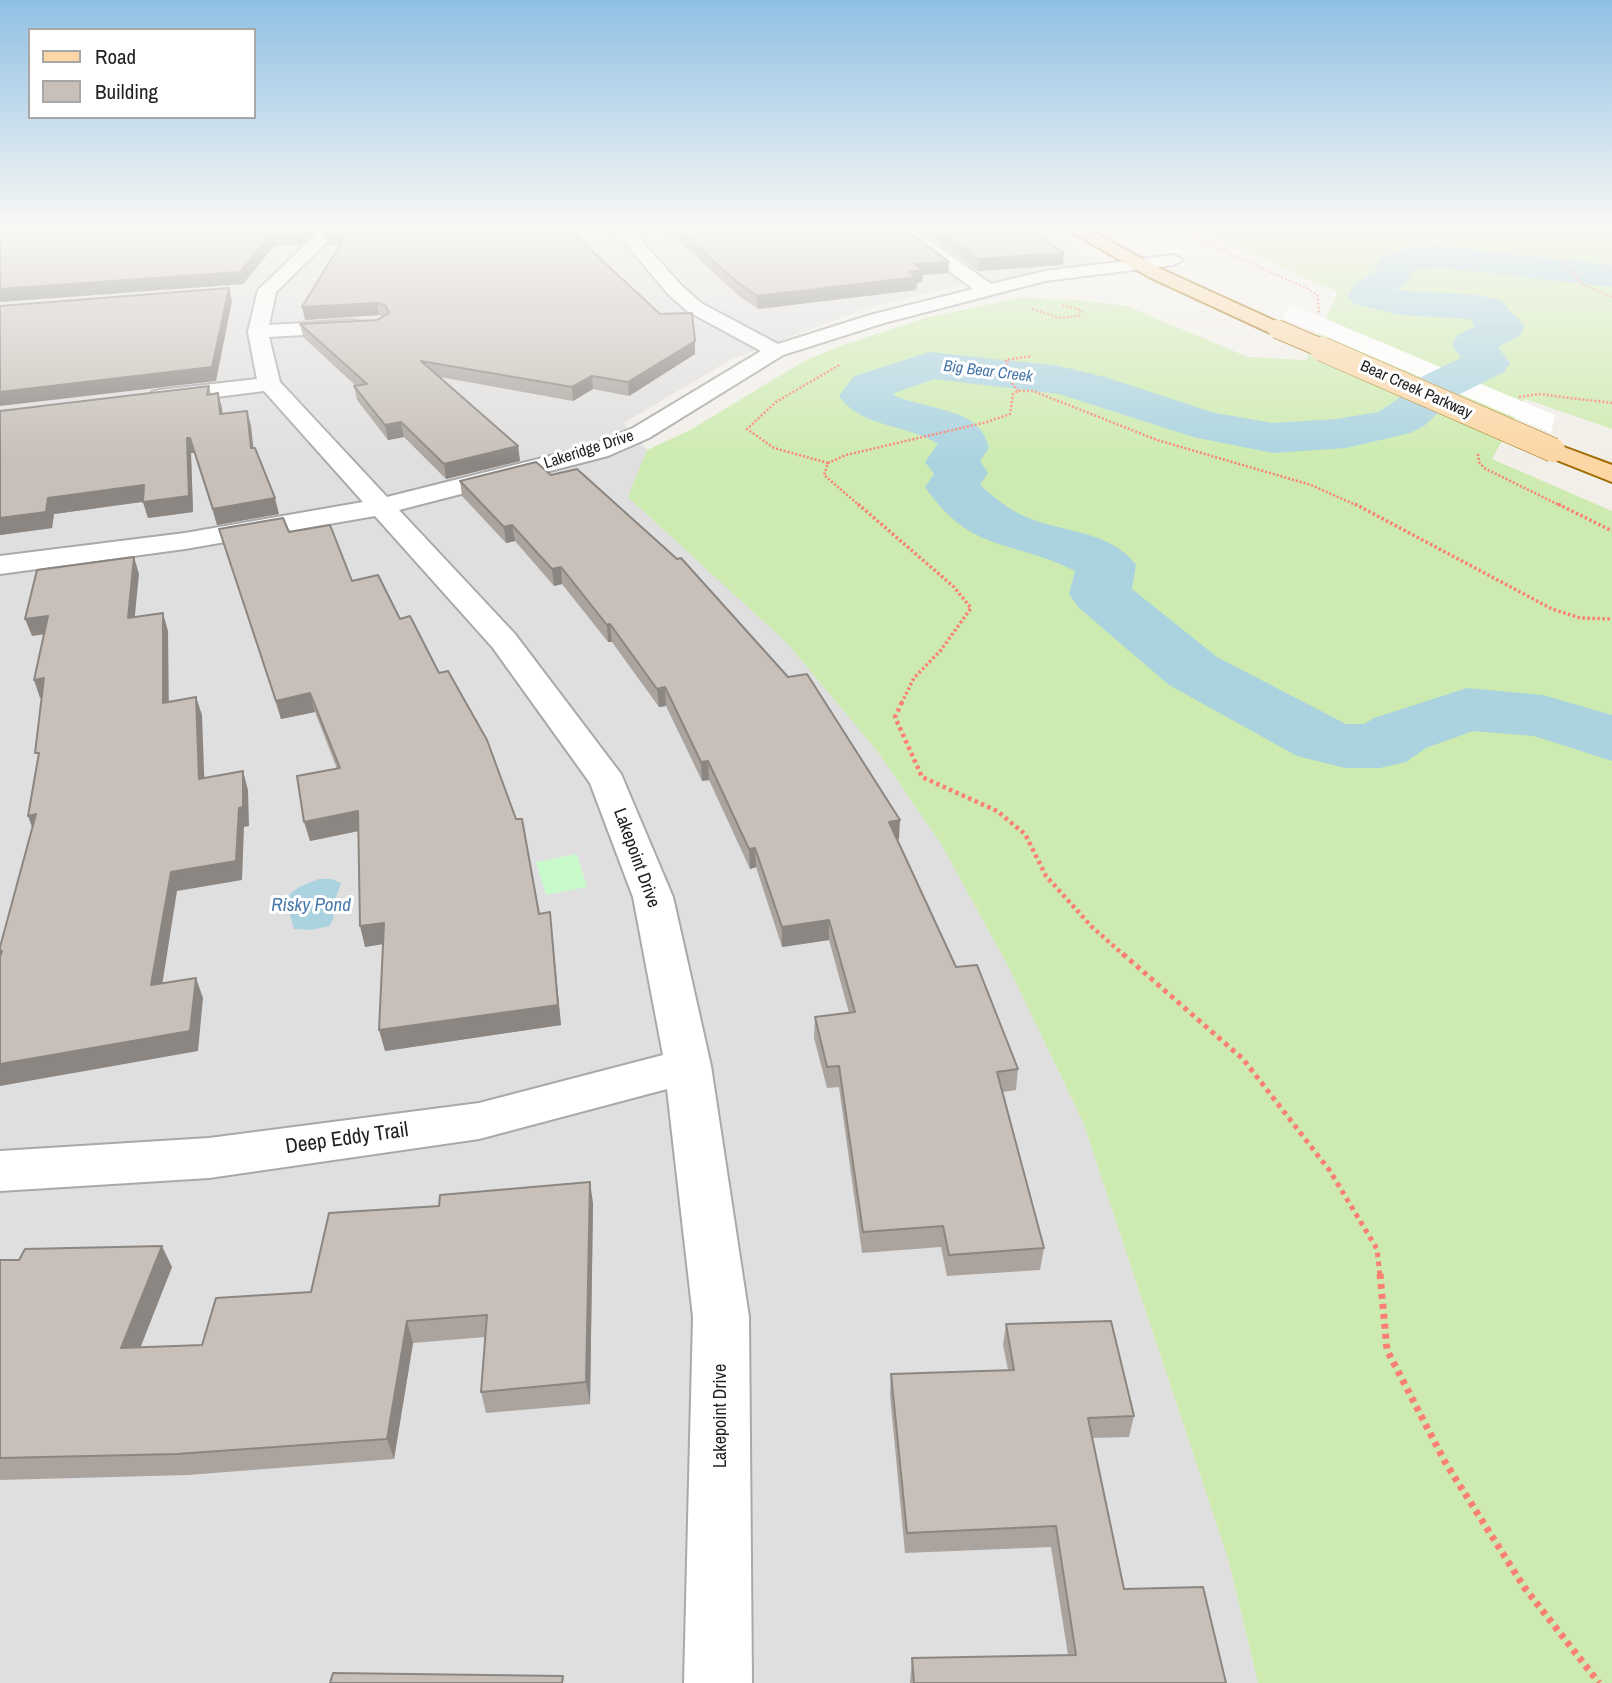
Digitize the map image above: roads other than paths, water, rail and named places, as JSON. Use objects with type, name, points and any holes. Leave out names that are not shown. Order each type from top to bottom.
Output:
[{"type":"main road","name":"Bear Creek Parkway","points":[[1243,306],[1387,355]]},
{"type":"main road","name":"Bear Creek Parkway","points":[[1281,320],[1553,450],[1612,474]]},
{"type":"street","points":[[134,400],[269,384],[255,306]]},
{"type":"street","points":[[693,306],[776,351]]},
{"type":"street","name":"Lakeridge Drive","points":[[0,565],[185,541],[380,507],[599,451],[641,433],[776,351],[877,319],[930,306]]},
{"type":"street","points":[[258,332],[379,324]]},
{"type":"street","name":"Lakepoint Drive","points":[[269,384],[504,641],[608,782],[653,897],[688,1066],[721,1317],[718,1683]]},
{"type":"street","name":"Deep Eddy Trail","points":[[0,1171],[209,1158],[480,1121],[688,1066]]},
{"type":"water","name":"Risky Pond","points":[[319,879],[332,879],[341,883],[332,908],[334,918],[329,926],[311,930],[294,929],[285,898],[299,887]]},
{"type":"waterway","name":"Big Bear Creek","points":[[1449,306],[1487,309],[1488,316],[1504,327],[1473,344],[1488,363],[1439,386],[1401,419],[1387,425],[1357,428],[1346,433],[1273,438],[1210,427],[1089,387],[1059,380],[930,365],[870,386],[862,396],[887,410],[939,423],[962,437],[964,448],[951,462],[962,473],[952,487],[976,509],[1003,528],[1081,552],[1106,565],[1100,594],[1193,671],[1323,741],[1345,746],[1380,746],[1400,733],[1467,709],[1543,716],[1612,739]]}]
